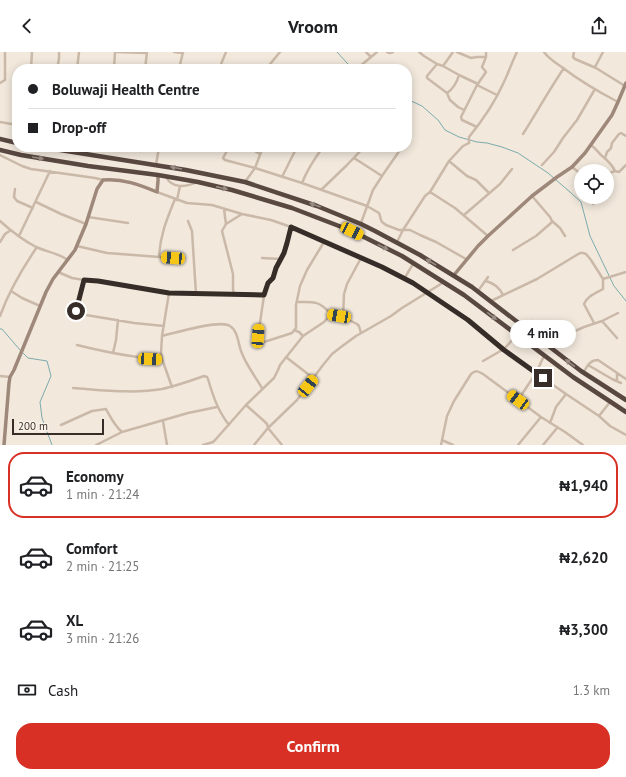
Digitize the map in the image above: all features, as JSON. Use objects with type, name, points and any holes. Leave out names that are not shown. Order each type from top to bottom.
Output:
[{"type":"highway","points":[[0,139],[12,142]]},
{"type":"highway","points":[[0,150],[88,166],[166,176],[198,182],[232,190],[292,208],[352,231],[402,256],[464,295],[573,378],[626,412]]},
{"type":"highway","points":[[78,152],[186,170],[245,182],[317,206],[361,224],[398,242],[454,275],[491,301],[548,346],[626,400]]},
{"type":"street","points":[[0,83],[5,80],[5,52]]},
{"type":"street","points":[[31,64],[32,52]]},
{"type":"street","points":[[58,64],[59,52]]},
{"type":"street","points":[[78,64],[79,52]]},
{"type":"street","points":[[115,64],[116,52],[147,52],[146,64]]},
{"type":"street","points":[[174,52],[183,53],[180,64]]},
{"type":"street","points":[[221,64],[226,52]]},
{"type":"street","points":[[270,64],[280,52]]},
{"type":"street","points":[[366,52],[371,57]]},
{"type":"street","points":[[363,64],[377,52]]},
{"type":"street","points":[[387,52],[393,52]]},
{"type":"street","points":[[419,52],[437,64],[497,95]]},
{"type":"street","points":[[442,66],[452,52]]},
{"type":"street","points":[[457,52],[471,58],[486,57]]},
{"type":"street","points":[[477,127],[461,119],[464,110],[486,72],[482,67],[486,57],[486,52]]},
{"type":"street","points":[[398,242],[425,196],[430,192],[449,161],[463,146],[470,143],[469,137],[491,107],[517,52]]},
{"type":"street","points":[[544,52],[552,61],[568,72],[618,102]]},
{"type":"street","points":[[454,275],[466,259],[488,236],[532,196],[572,167],[585,153],[612,115],[625,86],[595,67],[573,58],[574,52]]},
{"type":"street","points":[[595,67],[603,52]]},
{"type":"street","points":[[437,64],[427,78],[447,94],[450,100],[464,110]]},
{"type":"street","points":[[523,134],[564,68]]},
{"type":"street","points":[[447,94],[458,80],[459,75]]},
{"type":"street","points":[[542,165],[554,152],[577,120],[595,89]]},
{"type":"street","points":[[0,122],[12,124]]},
{"type":"street","points":[[606,158],[607,152],[619,134],[626,136]]},
{"type":"street","points":[[591,145],[606,158],[615,171],[619,172],[626,165]]},
{"type":"street","points":[[156,165],[158,152]]},
{"type":"street","points":[[226,152],[223,158],[225,160],[302,183],[367,206],[379,213],[380,220],[392,228],[399,230],[410,230],[466,259]]},
{"type":"street","points":[[245,182],[255,168],[260,154],[257,152]]},
{"type":"street","points":[[282,177],[294,152]]},
{"type":"street","points":[[302,183],[304,176],[319,152]]},
{"type":"street","points":[[320,190],[359,152]]},
{"type":"street","points":[[361,224],[373,190],[399,152]]},
{"type":"street","points":[[0,155],[31,169],[103,180],[112,179],[128,182],[144,186],[176,199],[212,205],[242,214],[271,220],[291,227],[382,267],[428,293],[468,320],[504,350],[599,416],[610,426],[626,435]]},
{"type":"street","points":[[354,158],[382,176]]},
{"type":"street","points":[[449,161],[468,176],[476,180],[489,193]]},
{"type":"street","points":[[464,215],[500,184],[512,169]]},
{"type":"street","points":[[19,236],[50,171]]},
{"type":"street","points":[[157,192],[158,175]]},
{"type":"street","points":[[166,176],[172,183],[180,186],[198,182]]},
{"type":"street","points":[[4,445],[2,433],[10,376],[14,370],[49,286],[77,246],[98,188],[103,180]]},
{"type":"street","points":[[159,257],[162,234],[180,186]]},
{"type":"street","points":[[15,189],[14,197],[17,201],[33,208]]},
{"type":"street","points":[[430,192],[455,208],[488,236]]},
{"type":"street","points":[[532,196],[552,221],[557,224],[565,236]]},
{"type":"street","points":[[36,202],[86,224]]},
{"type":"street","points":[[224,209],[226,224]]},
{"type":"street","points":[[234,295],[233,274],[222,231],[226,224],[242,214]]},
{"type":"street","points":[[88,217],[128,223]]},
{"type":"street","points":[[0,221],[19,236],[37,247],[62,256],[68,260]]},
{"type":"street","points":[[188,221],[192,232],[196,294]]},
{"type":"street","points":[[512,250],[536,236],[552,221]]},
{"type":"street","points":[[291,227],[284,253],[276,268],[273,278],[268,283],[264,295],[258,336],[260,340],[264,342],[292,333],[296,328],[297,302],[300,286],[307,270],[324,242]]},
{"type":"street","points":[[0,242],[5,234],[11,230]]},
{"type":"street","points":[[77,246],[107,252],[173,258]]},
{"type":"street","points":[[0,316],[20,273],[37,247]]},
{"type":"street","points":[[491,301],[537,279],[580,253],[583,253],[586,254],[605,278],[603,289],[587,298],[584,304],[594,324]]},
{"type":"street","points":[[262,258],[280,259]]},
{"type":"street","points":[[343,317],[344,294],[347,284],[361,258]]},
{"type":"street","points":[[404,279],[414,263]]},
{"type":"street","points":[[58,272],[72,278],[169,293],[264,295]]},
{"type":"street","points":[[605,278],[626,272]]},
{"type":"street","points":[[477,291],[487,279],[501,290],[503,295]]},
{"type":"street","points":[[84,280],[76,311],[82,314],[134,323],[164,326]]},
{"type":"street","points":[[254,445],[268,428],[297,400],[332,354],[341,346],[361,332],[380,322],[444,282]]},
{"type":"street","points":[[11,291],[40,306]]},
{"type":"street","points":[[169,293],[162,336],[162,359],[172,386]]},
{"type":"street","points":[[297,302],[316,302],[325,308],[330,315]]},
{"type":"street","points":[[548,346],[554,341],[618,313]]},
{"type":"street","points":[[330,315],[343,317],[357,324],[361,332]]},
{"type":"street","points":[[205,445],[213,442],[262,388],[274,378],[280,364],[303,336],[324,322],[330,315]]},
{"type":"street","points":[[113,353],[118,320]]},
{"type":"street","points":[[602,321],[618,338]]},
{"type":"street","points":[[523,326],[532,322]]},
{"type":"street","points":[[162,336],[203,326],[218,324],[229,325],[237,336],[244,360],[262,388]]},
{"type":"street","points":[[294,330],[303,336]]},
{"type":"street","points":[[483,361],[504,350],[517,335]]},
{"type":"street","points":[[78,345],[113,353],[150,359],[162,359]]},
{"type":"street","points":[[518,400],[536,373],[544,356]]},
{"type":"street","points":[[286,357],[314,378]]},
{"type":"street","points":[[584,372],[588,365],[594,360],[598,360],[626,379]]},
{"type":"street","points":[[588,365],[612,380],[621,383]]},
{"type":"street","points":[[441,445],[447,416],[458,394],[474,371],[483,374],[541,417],[557,428],[566,432],[583,445]]},
{"type":"street","points":[[617,373],[617,381]]},
{"type":"street","points":[[0,376],[10,376]]},
{"type":"street","points":[[73,388],[123,392],[141,391],[162,389],[204,376],[208,379],[218,407],[229,425]]},
{"type":"street","points":[[550,423],[556,407],[566,394]]},
{"type":"street","points":[[599,416],[610,402]]},
{"type":"street","points":[[246,405],[264,420],[268,428],[282,445]]},
{"type":"street","points":[[96,445],[122,432],[188,413],[218,407]]},
{"type":"street","points":[[61,426],[92,411],[106,409],[115,426],[122,432]]},
{"type":"street","points":[[518,445],[541,417]]},
{"type":"street","points":[[164,421],[167,445]]},
{"type":"street","points":[[543,445],[557,428]]},
{"type":"street","points":[[442,440],[453,445]]},
{"type":"waterway","points":[[337,52],[348,64]]},
{"type":"waterway","points":[[412,101],[422,106],[438,120],[445,130],[459,137],[502,147],[518,153],[548,173],[581,202],[590,236],[614,286],[626,301]]},
{"type":"waterway","points":[[0,329],[2,329],[20,350]]},
{"type":"waterway","points":[[22,352],[28,358],[47,361],[51,376],[40,402],[42,418],[52,445]]},
{"type":"route","points":[[76,311],[84,280],[169,293],[264,295],[265,289],[273,278],[276,268],[284,253],[291,227],[382,267],[413,283],[468,320],[504,350],[543,378]]}]
